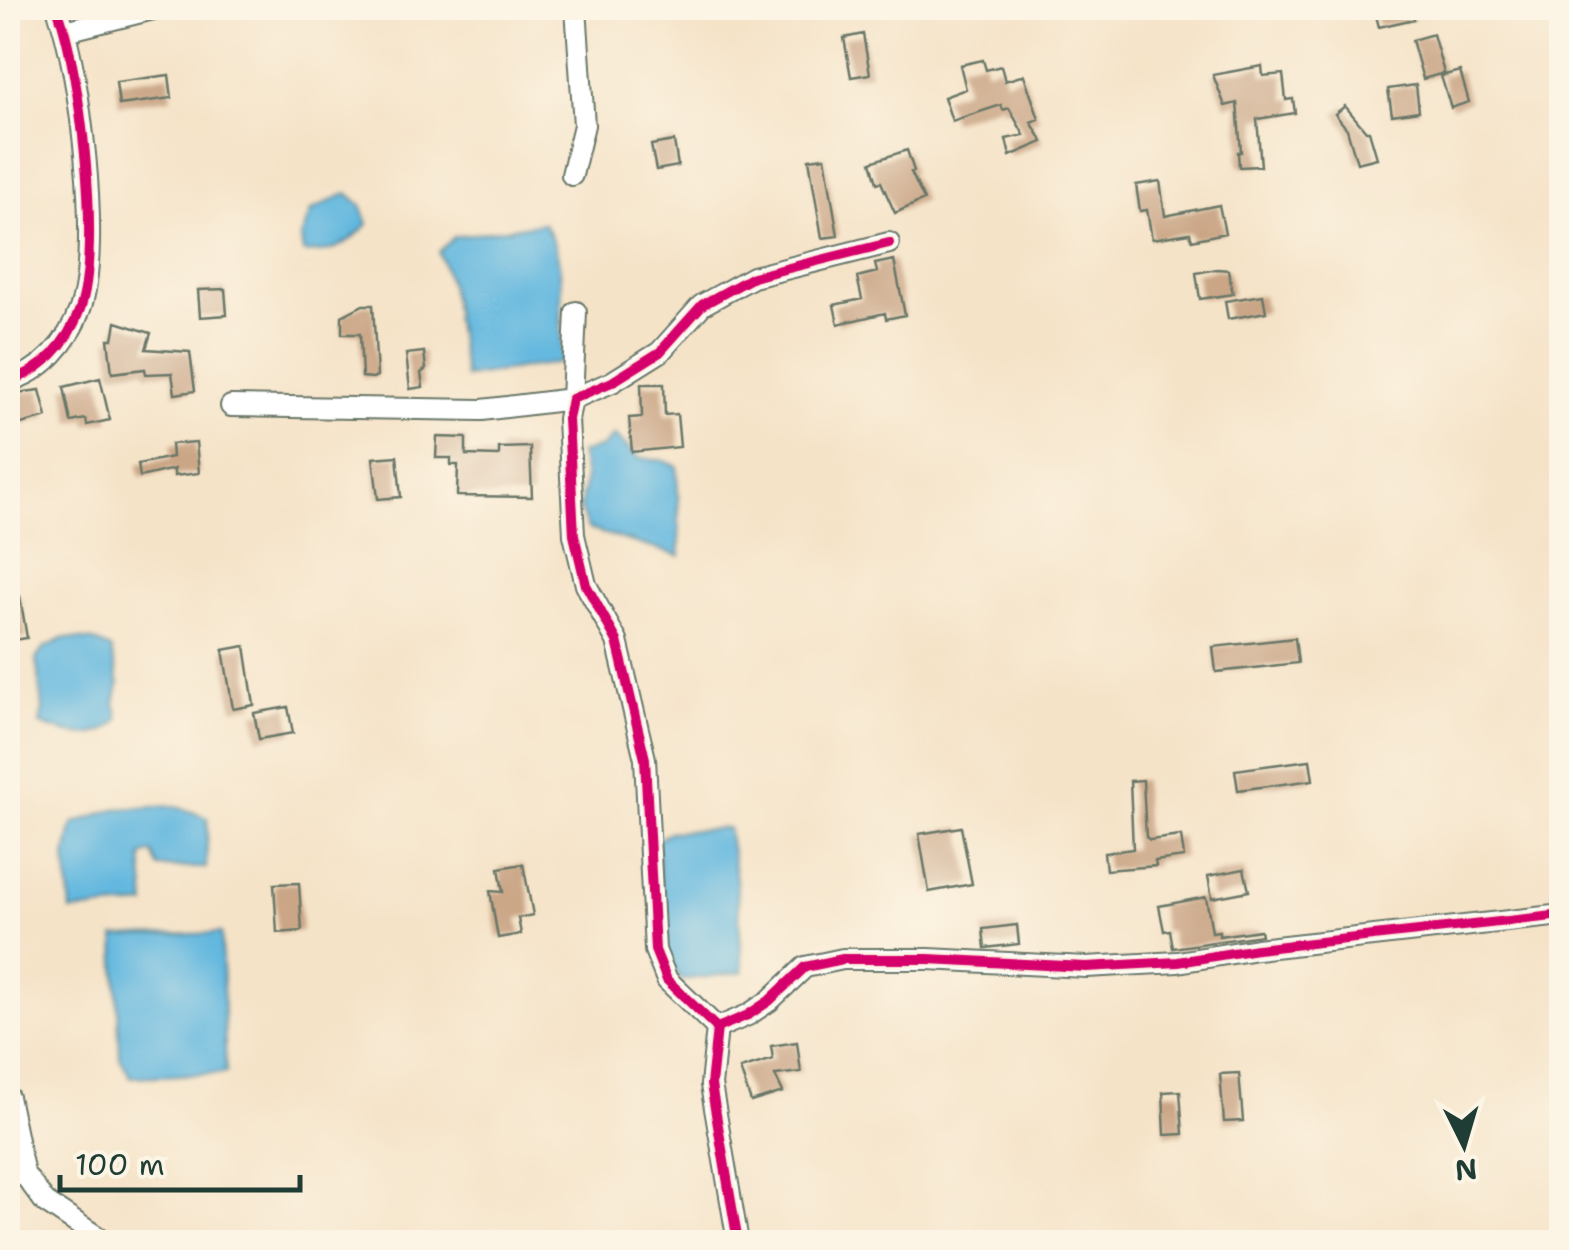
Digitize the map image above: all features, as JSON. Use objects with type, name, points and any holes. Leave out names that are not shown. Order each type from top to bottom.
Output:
[{"type":"street","points":[[8,381],[23,377],[62,346],[81,306],[90,237],[87,174],[66,31],[57,8]]},
{"type":"street","points":[[66,31],[158,8]]},
{"type":"street","points":[[572,175],[584,125],[576,8]]},
{"type":"street","points":[[230,406],[482,410],[572,399],[612,382],[660,352],[702,305],[753,278],[888,243]]},
{"type":"street","points":[[576,312],[568,420],[574,535],[586,586],[617,641],[645,759],[655,950],[667,980],[717,1028]]},
{"type":"street","points":[[717,1028],[769,1001],[806,967],[843,959],[928,958],[1086,967],[1178,962],[1256,949],[1562,916]]},
{"type":"street","points":[[717,1028],[711,1084],[738,1242]]},
{"type":"street","points":[[8,1097],[24,1174],[45,1202],[105,1242]]},
{"type":"water","points":[[347,193],[361,205],[368,224],[338,247],[303,252],[301,238],[311,211]]},
{"type":"water","points":[[543,223],[552,238],[560,272],[563,362],[465,377],[450,285],[439,252],[454,237]]},
{"type":"water","points":[[614,435],[639,458],[677,466],[680,556],[588,529],[580,509],[585,478],[580,453],[602,447]]},
{"type":"water","points":[[65,638],[94,641],[111,649],[119,685],[115,703],[119,719],[101,732],[81,735],[40,724],[43,709],[36,659],[44,648]]},
{"type":"water","points":[[176,806],[208,818],[206,868],[158,867],[152,852],[142,856],[146,905],[71,911],[66,855],[73,824],[114,809]]},
{"type":"water","points":[[728,828],[743,972],[681,980],[666,957],[657,841],[669,832]]},
{"type":"water","points":[[221,933],[226,1073],[131,1077],[120,1058],[115,937]]},
{"type":"building","points":[[1374,8],[1411,8],[1414,19],[1379,27]]},
{"type":"building","points":[[863,34],[870,74],[851,77],[844,38]]},
{"type":"building","points":[[1433,34],[1444,73],[1423,79],[1412,40]]},
{"type":"building","points":[[983,60],[986,70],[1001,66],[1005,81],[1024,75],[1039,119],[1031,122],[1043,142],[1010,156],[1006,139],[1024,135],[1009,108],[1003,110],[1001,105],[952,121],[944,97],[966,89],[960,65]]},
{"type":"building","points":[[1262,66],[1263,76],[1283,74],[1286,100],[1293,99],[1295,113],[1257,119],[1261,166],[1239,167],[1237,103],[1225,106],[1213,75]]},
{"type":"building","points":[[1460,71],[1469,102],[1451,108],[1441,76]]},
{"type":"building","points":[[169,75],[172,98],[119,105],[116,82]]},
{"type":"building","points":[[1416,85],[1419,111],[1392,115],[1388,89]]},
{"type":"building","points":[[1345,106],[1369,131],[1377,158],[1357,163],[1347,129],[1335,114]]},
{"type":"building","points":[[674,141],[678,166],[656,170],[651,145]]},
{"type":"building","points":[[907,150],[914,171],[911,172],[924,200],[895,213],[881,182],[877,183],[871,162]]},
{"type":"building","points":[[825,157],[838,236],[822,238],[809,159]]},
{"type":"building","points":[[1160,181],[1165,216],[1219,205],[1225,233],[1192,240],[1190,233],[1152,239],[1147,210],[1140,211],[1136,185]]},
{"type":"building","points":[[894,260],[905,315],[886,319],[885,313],[838,324],[834,305],[862,299],[857,277],[877,272],[875,264]]},
{"type":"building","points":[[1228,270],[1233,294],[1200,299],[1196,273]]},
{"type":"building","points":[[225,289],[227,315],[200,317],[198,290]]},
{"type":"building","points":[[1263,295],[1266,312],[1228,319],[1225,301]]},
{"type":"building","points":[[363,305],[373,305],[377,376],[373,378],[362,377],[360,334],[342,334],[342,316]]},
{"type":"building","points":[[116,322],[151,333],[146,349],[190,352],[195,391],[175,394],[172,373],[146,374],[145,369],[112,373],[108,339],[113,339]]},
{"type":"building","points":[[424,352],[423,387],[410,389],[406,354]]},
{"type":"building","points":[[100,378],[110,420],[87,425],[86,419],[71,422],[64,387]]},
{"type":"building","points":[[641,384],[664,384],[665,415],[677,414],[680,447],[632,452],[629,418],[642,417]]},
{"type":"building","points":[[40,390],[47,417],[10,427],[8,394]]},
{"type":"building","points":[[437,437],[466,438],[466,455],[499,456],[499,448],[530,447],[532,497],[457,496],[458,465],[451,465],[451,458],[436,458]]},
{"type":"building","points":[[196,442],[199,473],[174,476],[174,469],[140,477],[138,464],[172,457],[171,444]]},
{"type":"building","points":[[397,456],[401,497],[378,499],[373,458]]},
{"type":"building","points":[[20,596],[27,638],[8,641],[8,599]]},
{"type":"building","points":[[1295,638],[1298,663],[1216,672],[1213,647]]},
{"type":"building","points":[[245,646],[254,705],[233,709],[223,650]]},
{"type":"building","points":[[288,707],[293,733],[259,739],[254,713]]},
{"type":"building","points":[[1310,760],[1313,780],[1238,790],[1235,770]]},
{"type":"building","points":[[1143,780],[1146,837],[1150,840],[1181,836],[1184,857],[1155,861],[1156,866],[1106,870],[1104,853],[1133,849],[1130,781]]},
{"type":"building","points":[[961,827],[972,884],[929,892],[919,834]]},
{"type":"building","points":[[523,864],[533,915],[518,918],[521,934],[498,938],[490,891],[503,892],[499,868]]},
{"type":"building","points":[[1244,869],[1249,891],[1212,898],[1208,876]]},
{"type":"building","points":[[299,883],[302,931],[277,933],[274,884]]},
{"type":"building","points":[[1206,897],[1212,932],[1219,931],[1219,936],[1260,930],[1261,935],[1173,948],[1170,930],[1164,931],[1159,906]]},
{"type":"building","points":[[1017,925],[1019,944],[985,948],[983,929]]},
{"type":"building","points":[[797,1042],[801,1072],[775,1075],[783,1092],[751,1102],[740,1069],[773,1059],[771,1046]]},
{"type":"building","points":[[1239,1073],[1243,1121],[1224,1122],[1220,1074]]},
{"type":"building","points":[[1180,1091],[1183,1134],[1165,1135],[1163,1092]]},
{"type":"cycle path","points":[[8,381],[32,371],[61,344],[80,309],[86,281],[89,245],[85,158],[73,71],[57,8]]},
{"type":"cycle path","points":[[738,1242],[711,1085],[717,1028],[667,980],[655,950],[645,759],[617,641],[586,585],[574,535],[568,419],[572,399],[612,382],[660,352],[702,305],[753,277],[889,243]]},
{"type":"cycle path","points":[[717,1028],[769,1001],[805,967],[843,959],[1086,967],[1178,962],[1257,949],[1562,915]]}]
